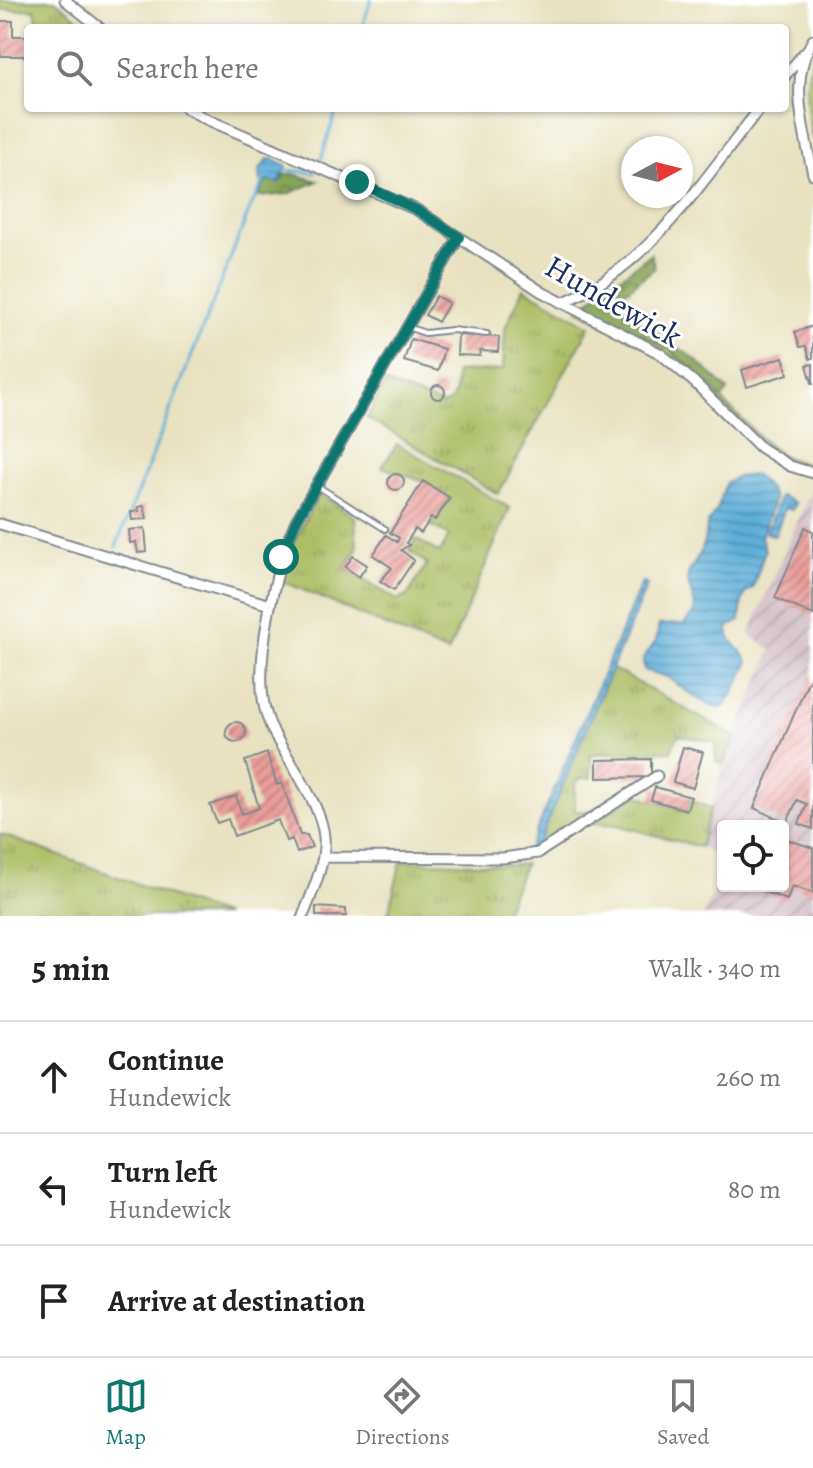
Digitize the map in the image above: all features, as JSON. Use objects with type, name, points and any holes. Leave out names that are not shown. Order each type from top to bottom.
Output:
[{"type":"street","points":[[65,0],[95,24]]},
{"type":"street","points":[[789,71],[813,40]]},
{"type":"street","points":[[806,50],[799,81],[813,174]]},
{"type":"street","name":"Hundewick","points":[[193,112],[405,205],[561,303],[661,354],[771,456],[813,473]]},
{"type":"street","points":[[561,303],[596,286],[647,245],[757,112]]},
{"type":"street","points":[[303,916],[324,857],[326,841],[318,808],[270,728],[264,708],[262,677],[270,605],[287,540],[459,237]]},
{"type":"street","points":[[0,524],[270,605]]},
{"type":"street","points":[[324,857],[503,858],[538,853],[657,776]]},
{"type":"lane","points":[[408,327],[425,333],[452,330],[487,334]]},
{"type":"lane","points":[[317,485],[385,529]]},
{"type":"shaded area","points":[[813,486],[813,916],[703,916],[717,884],[717,892],[789,892],[789,820],[717,820],[717,854],[700,847],[723,764],[772,649],[749,635]]},
{"type":"green space","points":[[0,0],[55,0],[85,24],[37,24],[35,9],[0,10]]},
{"type":"green space","points":[[813,57],[813,142],[807,89]]},
{"type":"green space","points":[[292,174],[318,181],[288,194],[258,197],[266,182]]},
{"type":"green space","points":[[651,254],[655,268],[623,293],[622,305],[629,316],[696,360],[728,390],[722,399],[670,349],[587,307],[587,302]]},
{"type":"green space","points":[[524,288],[590,326],[498,494],[367,418],[385,383],[443,405],[451,401],[455,393],[456,372],[503,370],[505,328]]},
{"type":"green space","points":[[587,302],[588,308],[670,349],[766,443],[781,455],[813,467],[813,472],[776,456],[680,365],[579,310]]},
{"type":"green space","points":[[397,444],[510,508],[448,653],[282,581],[288,552],[319,494],[355,517],[357,549],[345,568],[397,600],[407,596],[427,564],[409,551],[416,539],[440,553],[449,536],[432,526],[450,498],[423,481],[382,467]]},
{"type":"green space","points":[[612,668],[735,737],[723,764],[716,762],[715,742],[678,735],[671,751],[591,754],[591,778],[580,778],[575,784],[575,811],[599,812],[535,851]]},
{"type":"green space","points":[[636,795],[687,810],[690,800],[711,808],[700,847],[617,825],[592,823]]},
{"type":"green space","points":[[0,834],[225,916],[0,916]]},
{"type":"green space","points":[[401,861],[525,864],[503,916],[384,916],[389,911]]},
{"type":"water","points":[[268,159],[287,166],[279,183],[260,180],[259,171]]},
{"type":"water","points":[[755,475],[774,499],[761,537],[765,550],[753,588],[746,592],[742,601],[740,621],[728,627],[730,638],[748,663],[723,707],[711,706],[669,678],[644,670],[643,659],[656,641],[659,625],[684,624],[694,613],[688,574],[702,550],[708,523],[717,509],[726,483],[737,477]]},
{"type":"water","points":[[780,496],[795,503],[792,510],[785,508],[775,535],[766,533]]},
{"type":"water","points":[[642,582],[647,585],[535,851],[528,851]]},
{"type":"building","points":[[0,21],[13,21],[13,36],[24,36],[24,56],[0,56]]},
{"type":"building","points":[[436,296],[449,303],[438,322],[425,315]]},
{"type":"building","points":[[813,326],[813,358],[810,359],[806,346],[800,347],[795,332]]},
{"type":"building","points":[[458,335],[499,337],[498,352],[480,351],[480,356],[457,355]]},
{"type":"building","points":[[411,339],[444,349],[438,371],[404,361]]},
{"type":"building","points":[[783,357],[788,374],[747,387],[742,370]]},
{"type":"building","points":[[813,364],[813,383],[812,383],[807,365]]},
{"type":"building","points":[[438,385],[445,392],[438,399],[431,392]]},
{"type":"building","points":[[393,474],[399,474],[404,482],[402,488],[393,490],[388,485],[388,479]]},
{"type":"building","points":[[423,481],[450,498],[435,520],[431,518],[421,533],[415,529],[406,543],[409,545],[401,550],[414,560],[394,590],[380,581],[392,568],[373,555],[386,535],[397,542],[399,538],[390,533]]},
{"type":"building","points":[[144,506],[147,519],[132,520],[131,512],[139,511],[138,507]]},
{"type":"building","points":[[805,527],[813,531],[813,615],[775,598]]},
{"type":"building","points":[[145,528],[147,552],[138,553],[136,542],[130,543],[129,530]]},
{"type":"building","points":[[353,556],[367,565],[359,577],[345,567]]},
{"type":"building","points":[[810,677],[813,678],[813,829],[799,824],[807,804],[797,800],[788,820],[780,820],[754,808]]},
{"type":"building","points":[[236,722],[243,725],[246,732],[243,739],[236,742],[229,739],[226,732],[229,725]]},
{"type":"building","points":[[683,747],[703,752],[693,788],[673,782]]},
{"type":"building","points":[[267,753],[277,785],[282,783],[300,835],[307,835],[312,847],[297,853],[292,839],[286,841],[278,820],[234,836],[228,819],[217,823],[210,805],[236,796],[242,814],[259,808],[245,761]]},
{"type":"building","points":[[651,759],[651,777],[597,778],[597,760]]},
{"type":"building","points":[[655,787],[691,797],[687,810],[651,800]]},
{"type":"building","points":[[789,840],[813,848],[813,893],[792,886],[787,900],[765,892],[789,892]]},
{"type":"building","points":[[316,907],[346,909],[346,916],[316,916]]},
{"type":"waterway","points":[[363,24],[371,0]]},
{"type":"waterway","points":[[321,159],[336,112]]},
{"type":"waterway","points":[[284,170],[315,173]]},
{"type":"waterway","points":[[116,547],[264,180]]},
{"type":"route","points":[[281,557],[296,521],[459,237],[417,210],[357,182]]}]
